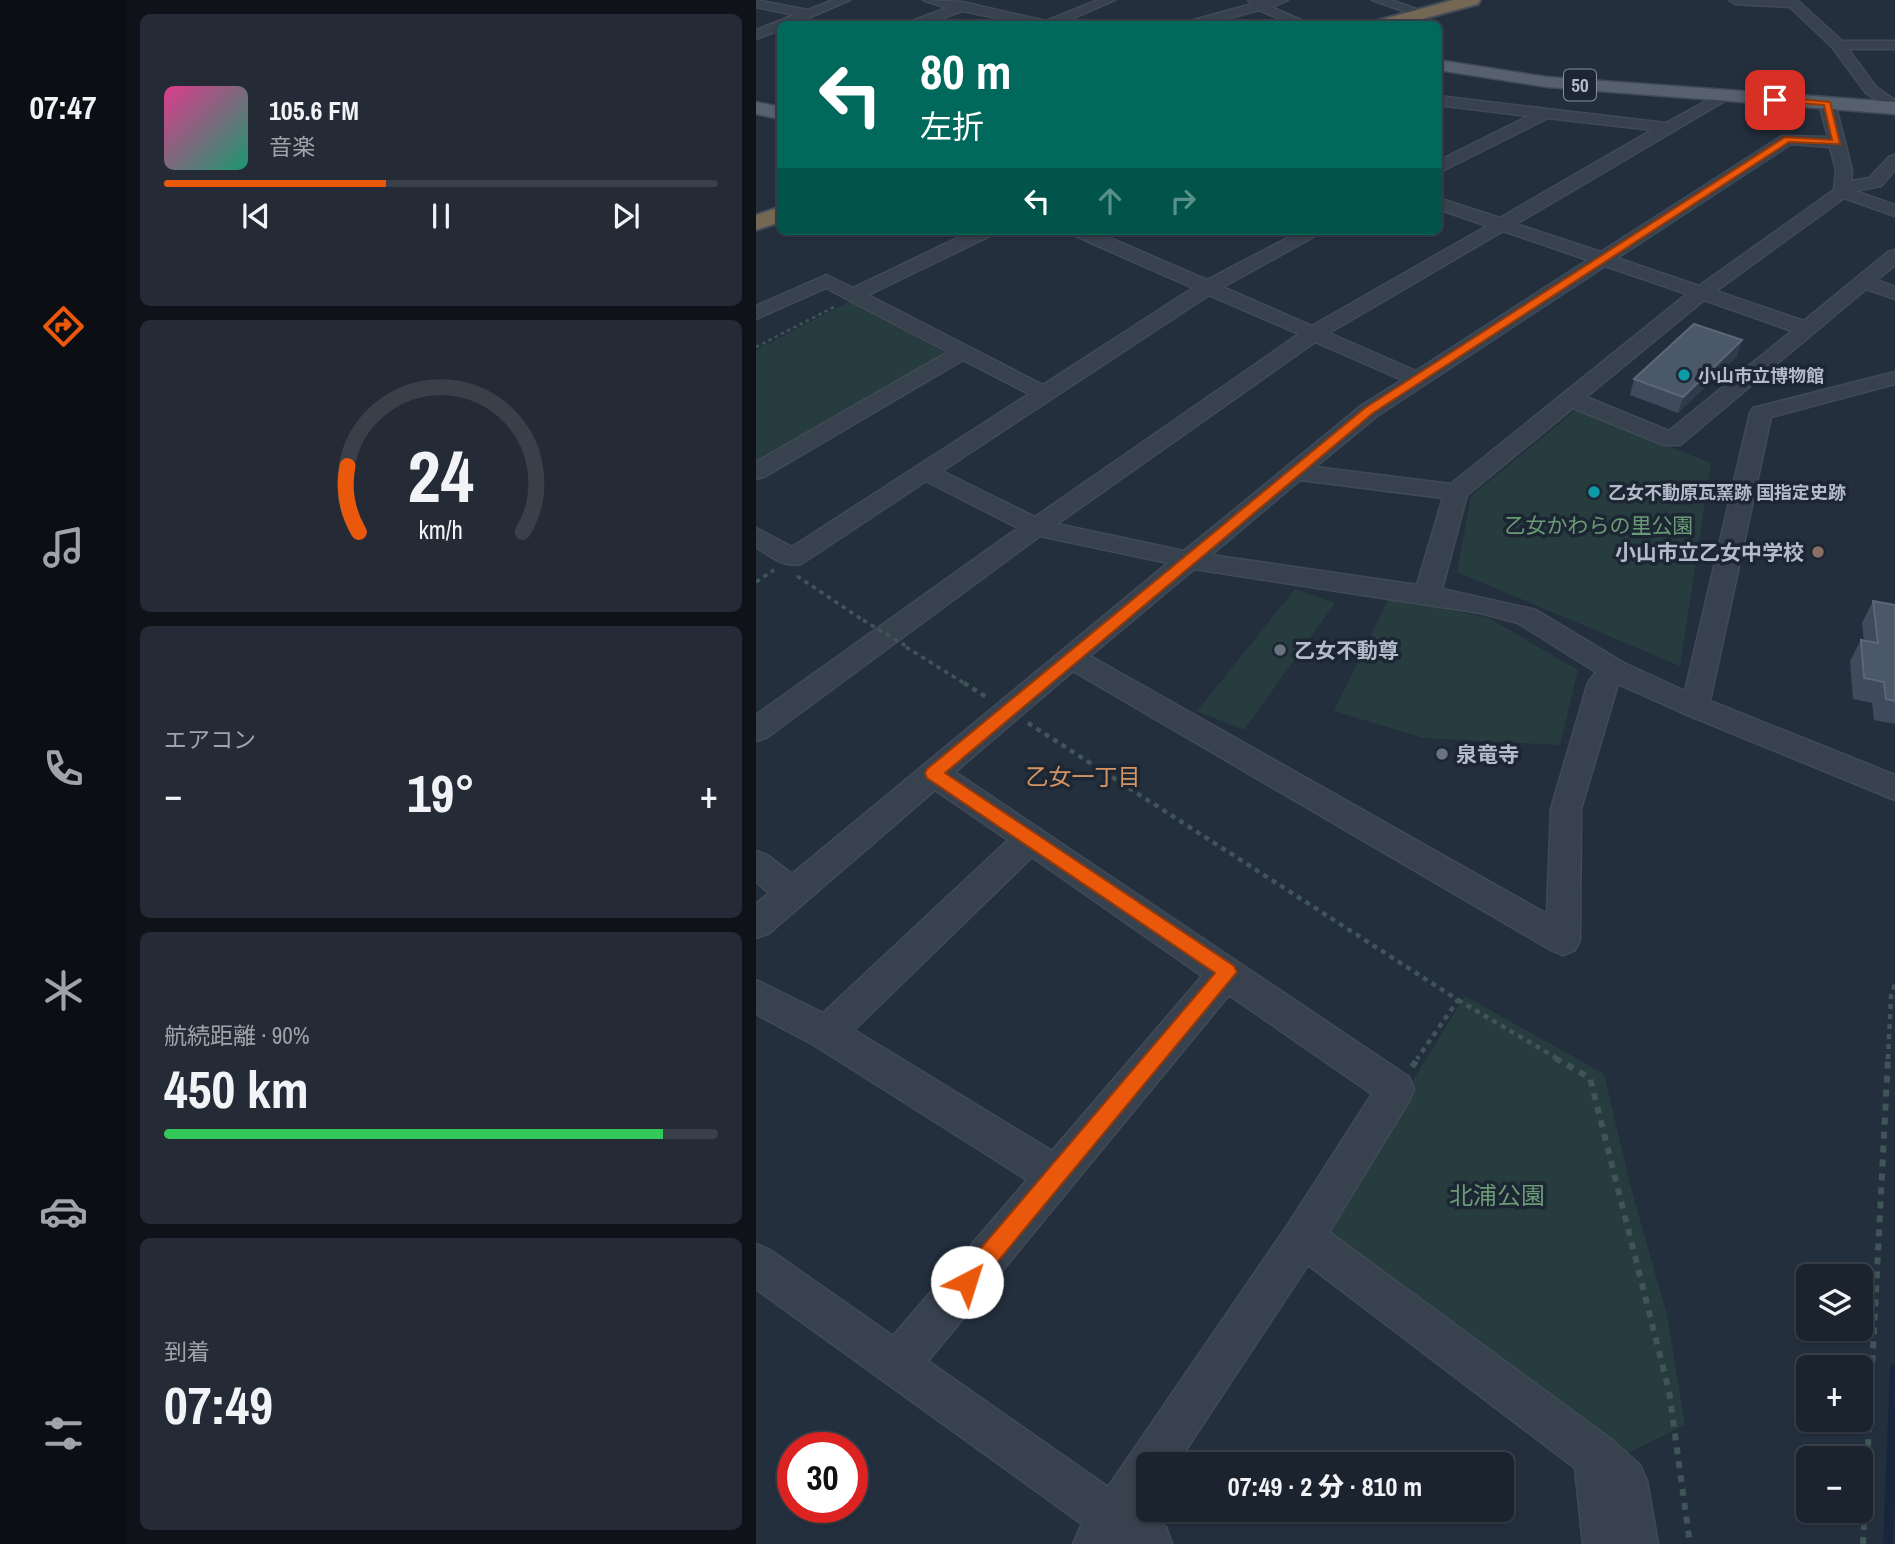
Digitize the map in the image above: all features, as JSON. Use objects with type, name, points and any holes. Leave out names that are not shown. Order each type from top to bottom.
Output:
[{"type":"highway","points":[[1397,21],[1472,0]]},
{"type":"highway","points":[[756,223],[777,215]]},
{"type":"main road","name":"50","points":[[1442,66],[1547,82],[1895,107]]},
{"type":"main road","points":[[756,108],[777,112]]},
{"type":"street","points":[[756,2],[762,0]]},
{"type":"street","points":[[792,21],[844,0]]},
{"type":"street","points":[[929,0],[1029,21]]},
{"type":"street","points":[[924,21],[975,0]]},
{"type":"street","points":[[1057,21],[1109,0]]},
{"type":"street","points":[[1204,21],[1257,4],[1282,0]]},
{"type":"street","points":[[1378,0],[1423,14]]},
{"type":"street","points":[[1735,0],[1791,1],[1838,45],[1871,90],[1895,107]]},
{"type":"street","points":[[756,2],[809,14]]},
{"type":"street","points":[[1257,4],[1296,21]]},
{"type":"street","points":[[760,40],[777,28]]},
{"type":"street","points":[[1838,45],[1895,45]]},
{"type":"street","points":[[756,730],[1036,527],[1314,334],[1723,96]]},
{"type":"street","points":[[1442,101],[1671,128]]},
{"type":"street","points":[[1827,103],[1844,170],[1843,190]]},
{"type":"street","points":[[1442,166],[1544,114]]},
{"type":"street","points":[[756,924],[1071,657],[1369,411],[1788,139],[1837,142]]},
{"type":"street","points":[[1427,595],[1457,492],[1702,293],[1843,190],[1875,182],[1895,160]]},
{"type":"street","points":[[1843,190],[1895,211]]},
{"type":"street","points":[[1442,204],[1807,329]]},
{"type":"street","points":[[854,296],[978,235]]},
{"type":"street","points":[[1088,235],[1417,379]]},
{"type":"street","points":[[756,536],[792,558],[1208,287],[1306,235]]},
{"type":"street","points":[[1571,399],[1672,440],[1895,256]]},
{"type":"street","points":[[756,313],[826,281],[1045,394]]},
{"type":"street","points":[[1863,282],[1895,293]]},
{"type":"street","points":[[756,472],[962,352]]},
{"type":"street","points":[[1695,707],[1702,686],[1761,413],[1895,378]]},
{"type":"street","points":[[926,472],[1036,527],[1191,560],[1427,595],[1492,606],[1527,616],[1614,670],[1695,707],[1895,788]]},
{"type":"street","points":[[1296,472],[1457,492]]},
{"type":"street","points":[[1071,657],[1563,940],[1566,809],[1602,683],[1614,670]]},
{"type":"street","points":[[933,773],[1396,1089],[1303,1237],[1158,1452]]},
{"type":"street","points":[[827,1033],[1030,839]]},
{"type":"street","points":[[756,864],[792,892]]},
{"type":"street","points":[[896,1366],[1227,972]]},
{"type":"street","points":[[756,996],[827,1033],[1056,1176]]},
{"type":"street","points":[[1303,1237],[1596,1456],[1624,1480],[1635,1544]]},
{"type":"street","points":[[756,1264],[896,1366],[1105,1531],[1149,1544]]},
{"type":"street","points":[[1596,1456],[1606,1544]]},
{"type":"street","points":[[1105,1531],[1136,1485]]},
{"type":"path","points":[[756,347],[854,296]]},
{"type":"path","points":[[819,590],[1458,1000],[1590,1078],[1669,1391],[1690,1544]]},
{"type":"path","points":[[1863,1544],[1891,996],[1895,984]]},
{"type":"path","points":[[1396,1089],[1458,1000]]},
{"type":"green space","points":[[850,301],[945,353],[756,460],[756,350]]},
{"type":"green space","name":"乙女かわらの里公園","points":[[1576,410],[1711,463],[1680,666],[1457,572],[1471,496]]},
{"type":"green space","points":[[1295,589],[1335,603],[1244,730],[1197,711]]},
{"type":"green space","points":[[1389,598],[1489,618],[1578,670],[1560,745],[1423,738],[1334,711]]},
{"type":"green space","name":"北浦公園","points":[[1465,996],[1604,1074],[1631,1188],[1667,1315],[1685,1425],[1624,1455],[1320,1230]]},
{"type":"building","name":"小山市立博物館","points":[[1694,324],[1742,340],[1683,397],[1634,379]]},
{"type":"building","points":[[1873,601],[1895,605],[1895,701],[1886,699],[1884,682],[1864,678],[1861,640],[1878,643]]},
{"type":"waterway","points":[[1888,1544],[1895,1369]]},
{"type":"place","name":"小山市立博物館","points":[[1684,375]]},
{"type":"place","name":"乙女不動原瓦窯跡 国指定史跡","points":[[1594,492]]},
{"type":"place","name":"小山市立乙女中学校","points":[[1818,552]]},
{"type":"place","name":"乙女不動尊","points":[[1280,650]]},
{"type":"place","name":"泉竜寺","points":[[1442,754]]},
{"type":"district","name":"乙女一丁目","points":[[1083,776]]},
{"type":"route","points":[[967,1282],[1227,972],[933,773],[1369,411],[1788,139],[1837,142],[1827,103],[1775,100]]}]
